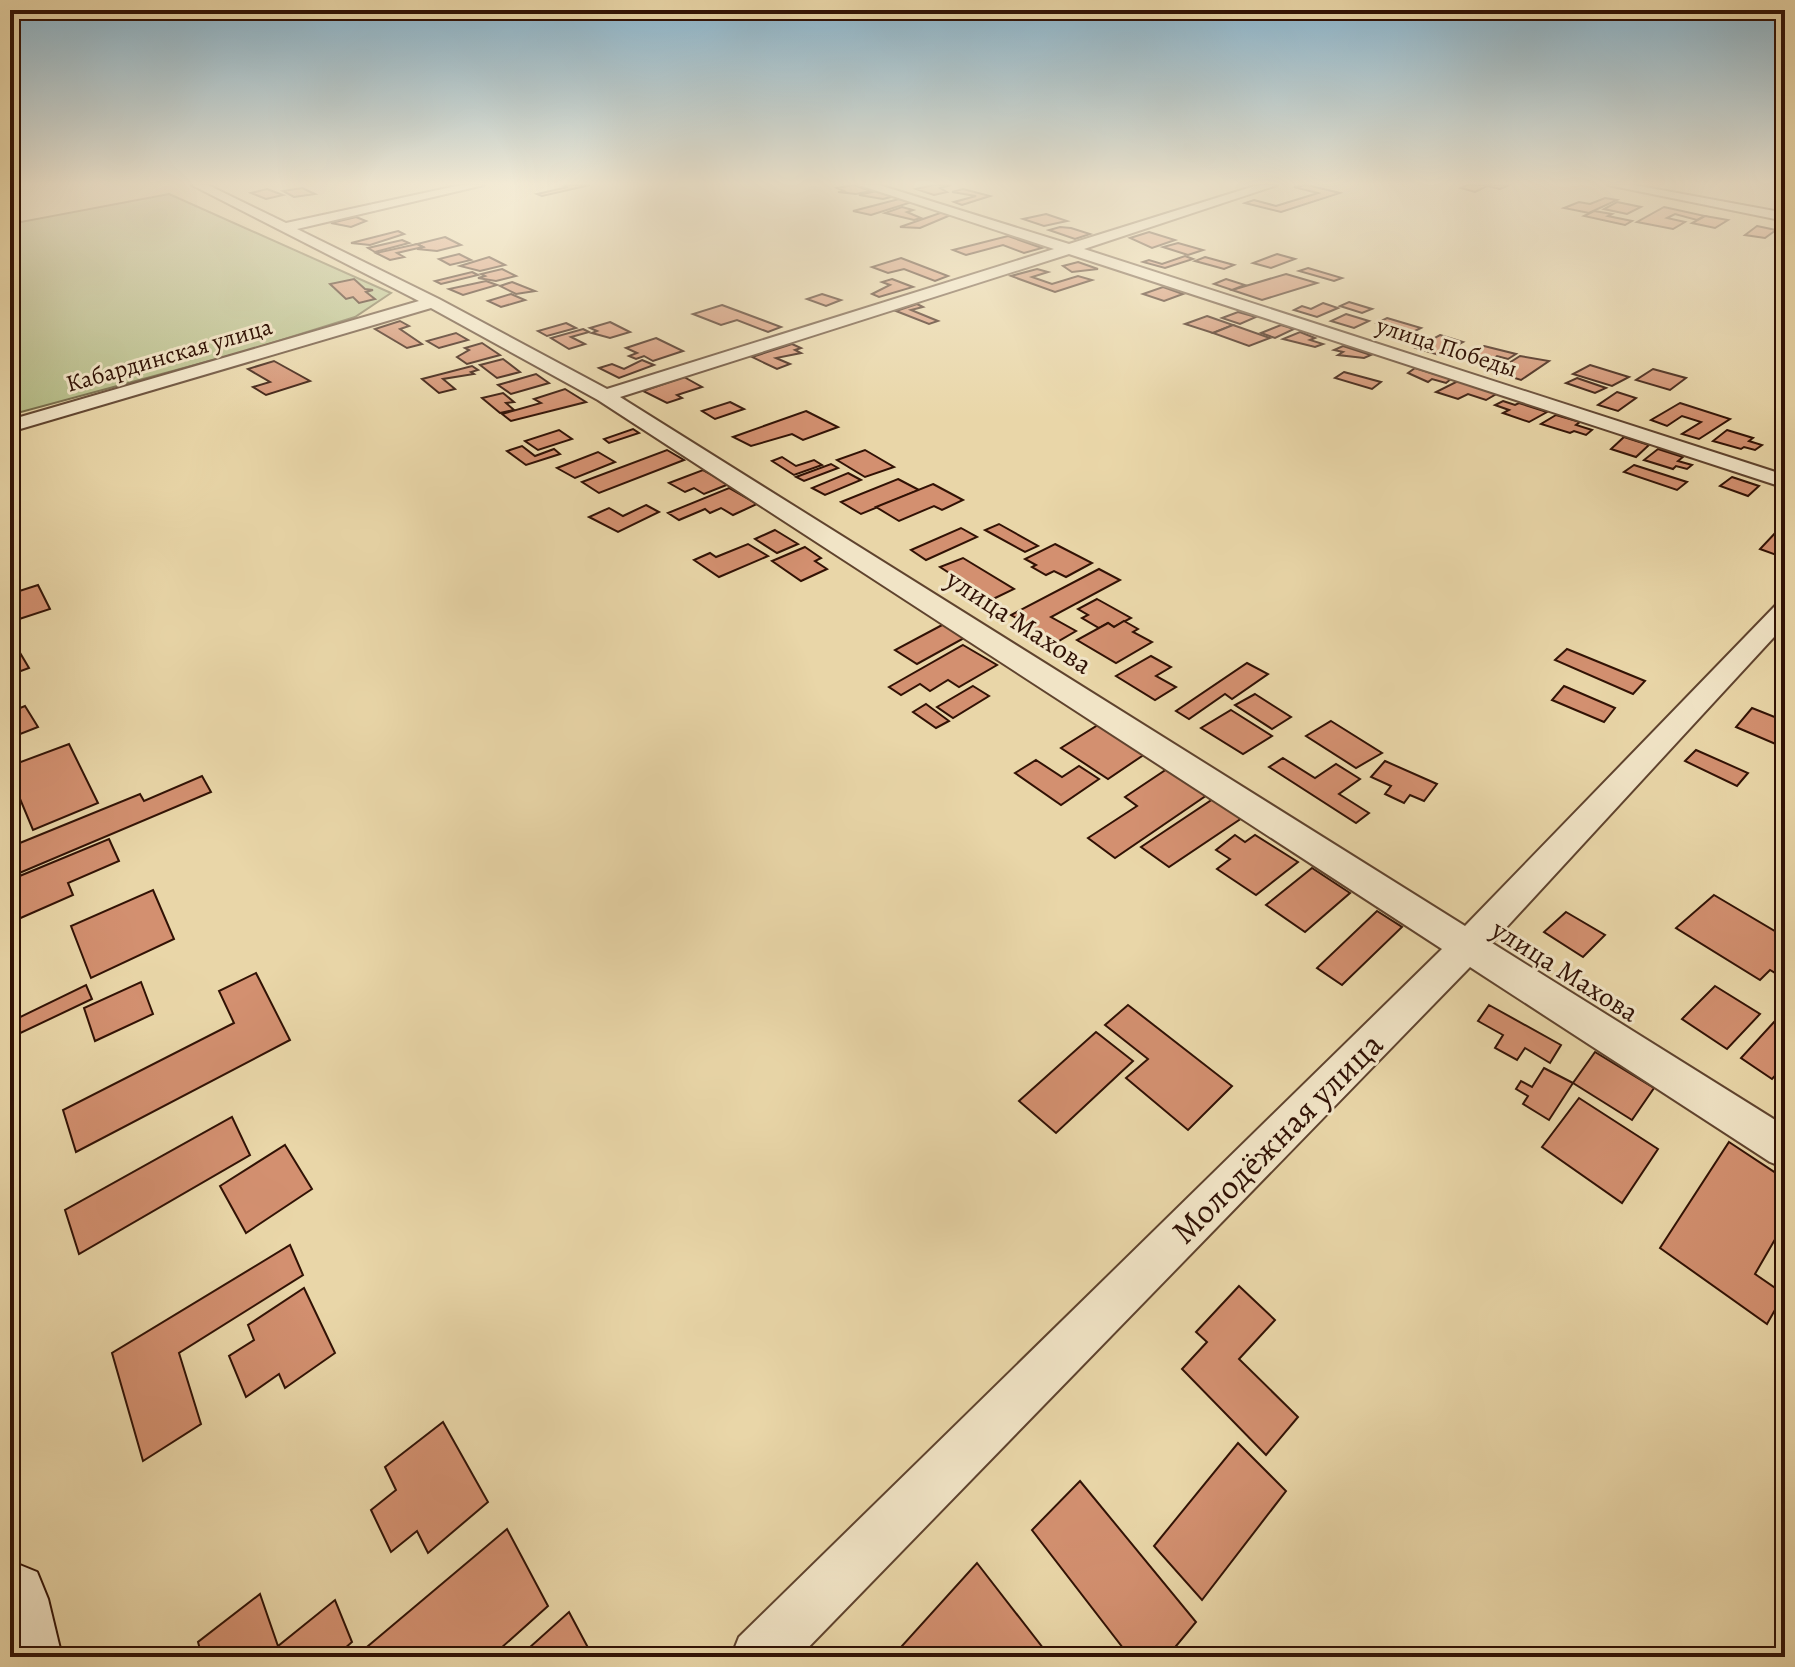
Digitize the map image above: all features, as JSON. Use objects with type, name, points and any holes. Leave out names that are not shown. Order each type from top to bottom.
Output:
[{"type":"main road","points":[[10,1599],[23,1657]]},
{"type":"street","name":"улица Махова","points":[[354,263],[433,302],[605,396],[1785,1149]]},
{"type":"street","points":[[605,396],[1031,263]]},
{"type":"street","name":"улица Победы","points":[[1111,263],[1785,482]]},
{"type":"street","name":"Кабардинская улица","points":[[10,426],[433,302]]},
{"type":"street","name":"Молодёжная улица","points":[[759,1657],[1467,947],[1785,610]]},
{"type":"green space","points":[[10,263],[323,263],[391,293],[355,317],[243,352],[10,415]]},
{"type":"building","points":[[470,263],[505,265],[480,271],[460,266]]},
{"type":"building","points":[[886,263],[914,263],[948,276],[935,281],[904,269],[888,273],[872,267]]},
{"type":"building","points":[[1080,263],[1098,269],[1072,272],[1063,266]]},
{"type":"building","points":[[1146,263],[1181,263],[1165,268]]},
{"type":"building","points":[[1202,263],[1234,265],[1224,269]]},
{"type":"building","points":[[1254,263],[1285,263],[1271,268]]},
{"type":"building","points":[[1308,268],[1342,278],[1334,281],[1299,271]]},
{"type":"building","points":[[502,269],[516,276],[496,281],[478,278],[485,276],[481,274]]},
{"type":"building","points":[[1037,269],[1048,272],[1032,277],[1052,284],[1078,276],[1092,280],[1055,292],[1011,276]]},
{"type":"building","points":[[472,272],[478,275],[441,284],[435,281]]},
{"type":"building","points":[[1286,274],[1317,283],[1262,300],[1232,290]]},
{"type":"building","points":[[354,279],[365,289],[373,290],[366,292],[375,299],[359,303],[353,297],[346,299],[330,284]]},
{"type":"building","points":[[892,279],[913,287],[879,297],[872,294],[890,285],[882,282]]},
{"type":"building","points":[[1226,279],[1245,285],[1232,290],[1214,284]]},
{"type":"building","points":[[486,281],[497,285],[463,295],[449,289]]},
{"type":"building","points":[[512,282],[535,291],[516,294],[500,286]]},
{"type":"building","points":[[1163,287],[1183,294],[1164,301],[1143,294]]},
{"type":"building","points":[[511,294],[525,300],[501,307],[488,301]]},
{"type":"building","points":[[822,294],[841,300],[826,306],[807,299]]},
{"type":"building","points":[[1349,302],[1372,309],[1362,313],[1340,306]]},
{"type":"building","points":[[1323,303],[1338,308],[1317,317],[1294,310],[1302,306],[1311,309]]},
{"type":"building","points":[[917,304],[923,307],[911,310],[938,321],[929,324],[896,311]]},
{"type":"building","points":[[722,305],[781,327],[768,332],[737,320],[721,325],[693,314]]},
{"type":"building","points":[[1238,312],[1256,317],[1240,324],[1222,318]]},
{"type":"building","points":[[1346,314],[1369,321],[1354,328],[1331,321]]},
{"type":"building","points":[[1207,316],[1233,325],[1213,333],[1185,324]]},
{"type":"building","points":[[1387,318],[1421,328],[1411,333],[1377,323]]},
{"type":"building","points":[[400,321],[409,326],[400,329],[422,344],[407,348],[375,329]]},
{"type":"building","points":[[610,322],[630,332],[610,338],[592,333],[597,331],[590,328]]},
{"type":"building","points":[[566,323],[576,328],[547,336],[538,331]]},
{"type":"building","points":[[1233,325],[1270,338],[1249,346],[1213,333]]},
{"type":"building","points":[[1281,325],[1294,329],[1275,338],[1261,333]]},
{"type":"building","points":[[583,329],[589,332],[571,337],[585,344],[569,349],[551,338]]},
{"type":"building","points":[[1300,332],[1315,338],[1310,340],[1323,344],[1315,347],[1283,339]]},
{"type":"building","points":[[456,333],[468,340],[439,348],[427,341]]},
{"type":"building","points":[[1440,335],[1463,342],[1439,355],[1416,348]]},
{"type":"building","points":[[656,338],[683,351],[653,361],[644,356],[636,359],[629,356],[637,353],[626,348]]},
{"type":"building","points":[[482,343],[500,355],[467,364],[457,357],[469,350],[465,348]]},
{"type":"building","points":[[792,344],[801,348],[795,350],[801,353],[776,358],[790,364],[777,369],[752,357]]},
{"type":"building","points":[[1343,346],[1371,355],[1364,358],[1338,355],[1343,352],[1334,350]]},
{"type":"building","points":[[1484,346],[1516,354],[1508,359],[1497,356],[1492,360],[1472,355]]},
{"type":"building","points":[[1520,356],[1549,361],[1521,380],[1495,372]]},
{"type":"building","points":[[503,359],[520,372],[497,378],[480,365]]},
{"type":"building","points":[[642,360],[654,365],[619,378],[599,368],[612,364],[624,369]]},
{"type":"building","points":[[274,361],[310,381],[266,395],[253,387],[270,382],[248,369]]},
{"type":"building","points":[[1590,365],[1629,377],[1612,386],[1573,374]]},
{"type":"building","points":[[472,366],[478,370],[471,372],[474,374],[443,379],[455,389],[439,393],[422,379]]},
{"type":"building","points":[[1415,368],[1451,379],[1446,383],[1432,379],[1428,382],[1408,373]]},
{"type":"building","points":[[1653,369],[1686,378],[1670,390],[1636,380]]},
{"type":"building","points":[[1344,372],[1381,382],[1372,389],[1335,378]]},
{"type":"building","points":[[536,374],[549,383],[511,394],[498,385]]},
{"type":"building","points":[[684,377],[702,387],[677,395],[682,398],[667,403],[643,391]]},
{"type":"building","points":[[1577,378],[1606,388],[1595,393],[1566,383]]},
{"type":"building","points":[[1458,381],[1498,393],[1486,400],[1468,394],[1458,399],[1436,392]]},
{"type":"building","points":[[565,389],[586,402],[511,421],[502,414],[541,403],[534,399]]},
{"type":"building","points":[[1617,392],[1636,398],[1618,411],[1598,405]]},
{"type":"building","points":[[503,393],[514,402],[506,403],[514,410],[500,413],[482,398]]},
{"type":"building","points":[[1503,401],[1547,412],[1529,422],[1503,413],[1509,410],[1495,405]]},
{"type":"building","points":[[730,402],[744,409],[715,419],[702,411]]},
{"type":"building","points":[[1680,403],[1730,419],[1699,439],[1682,434],[1701,422],[1682,416],[1667,426],[1651,420]]},
{"type":"building","points":[[806,411],[838,427],[803,440],[792,434],[751,446],[733,437]]},
{"type":"building","points":[[1556,415],[1580,422],[1576,425],[1592,430],[1586,435],[1541,424]]},
{"type":"building","points":[[633,429],[639,433],[609,443],[604,439]]},
{"type":"building","points":[[559,430],[572,439],[538,450],[525,441]]},
{"type":"building","points":[[1727,430],[1753,438],[1749,441],[1762,445],[1755,450],[1741,449],[1713,441]]},
{"type":"building","points":[[1624,437],[1649,445],[1636,457],[1611,449]]},
{"type":"building","points":[[522,446],[535,456],[554,449],[560,454],[526,465],[507,451]]},
{"type":"building","points":[[1658,449],[1683,457],[1678,461],[1692,465],[1687,469],[1676,466],[1673,469],[1644,460]]},
{"type":"building","points":[[667,450],[684,460],[599,493],[582,482]]},
{"type":"building","points":[[865,450],[894,467],[865,477],[837,460]]},
{"type":"building","points":[[598,452],[615,462],[575,478],[557,468]]},
{"type":"building","points":[[782,457],[796,466],[814,460],[822,465],[794,475],[772,461]]},
{"type":"building","points":[[831,464],[838,468],[804,481],[796,477]]},
{"type":"building","points":[[1634,465],[1687,482],[1677,490],[1624,472]]},
{"type":"building","points":[[703,470],[729,484],[704,494],[694,488],[685,492],[669,483]]},
{"type":"building","points":[[848,473],[861,480],[825,495],[812,488]]},
{"type":"building","points":[[1732,477],[1759,486],[1748,496],[1720,486]]},
{"type":"building","points":[[898,479],[919,490],[861,514],[841,502]]},
{"type":"building","points":[[933,484],[963,500],[942,510],[934,506],[899,521],[876,507]]},
{"type":"building","points":[[729,488],[757,504],[733,515],[721,508],[710,513],[705,509],[679,520],[668,513]]},
{"type":"building","points":[[646,505],[659,512],[618,532],[589,517],[609,508],[623,516]]},
{"type":"building","points":[[999,524],[1038,546],[1025,552],[985,530]]},
{"type":"building","points":[[961,528],[977,537],[926,560],[911,550]]},
{"type":"building","points":[[775,530],[798,544],[777,553],[755,539]]},
{"type":"building","points":[[1778,530],[1785,533],[1785,558],[1760,549]]},
{"type":"building","points":[[748,544],[768,556],[719,577],[694,560],[710,553],[716,557]]},
{"type":"building","points":[[1055,544],[1092,563],[1066,577],[1054,571],[1046,575],[1025,559]]},
{"type":"building","points":[[805,547],[821,558],[815,561],[827,569],[801,581],[772,561]]},
{"type":"building","points":[[963,558],[1014,589],[991,600],[940,567]]},
{"type":"building","points":[[1099,569],[1120,580],[1051,617],[1076,631],[1057,642],[1011,615]]},
{"type":"building","points":[[38,585],[50,609],[10,622],[10,594]]},
{"type":"building","points":[[1097,599],[1131,618],[1114,627],[1108,623],[1099,628],[1082,618],[1088,615],[1078,609]]},
{"type":"building","points":[[1124,621],[1138,629],[1133,632],[1152,642],[1116,663],[1077,640],[1108,623],[1114,627]]},
{"type":"building","points":[[944,624],[966,637],[917,664],[895,650]]},
{"type":"building","points":[[963,645],[997,665],[959,687],[948,680],[930,691],[920,684],[901,695],[889,687]]},
{"type":"building","points":[[16,646],[29,668],[10,675],[10,648]]},
{"type":"building","points":[[1567,649],[1645,681],[1633,694],[1555,660]]},
{"type":"building","points":[[1151,656],[1171,667],[1156,676],[1176,687],[1155,700],[1116,676]]},
{"type":"building","points":[[1247,663],[1268,674],[1232,699],[1225,694],[1189,719],[1176,711]]},
{"type":"building","points":[[973,686],[989,696],[953,718],[937,707]]},
{"type":"building","points":[[1564,686],[1615,708],[1604,722],[1552,700]]},
{"type":"building","points":[[1255,694],[1291,717],[1272,729],[1235,705]]},
{"type":"building","points":[[926,704],[949,721],[936,728],[913,712]]},
{"type":"building","points":[[25,706],[38,727],[10,738],[10,712]]},
{"type":"building","points":[[1752,708],[1782,720],[1776,728],[1785,732],[1785,748],[1736,727]]},
{"type":"building","points":[[1231,710],[1272,736],[1243,754],[1201,728]]},
{"type":"building","points":[[1331,721],[1382,753],[1356,768],[1306,736]]},
{"type":"building","points":[[1098,725],[1145,754],[1108,779],[1061,748]]},
{"type":"building","points":[[69,744],[98,803],[33,830],[10,775],[10,766]]},
{"type":"building","points":[[1696,750],[1748,773],[1737,786],[1685,761]]},
{"type":"building","points":[[1283,758],[1315,778],[1336,764],[1360,779],[1339,794],[1369,813],[1356,823],[1269,767]]},
{"type":"building","points":[[1036,760],[1062,777],[1079,766],[1099,779],[1061,805],[1015,773]]},
{"type":"building","points":[[1385,761],[1437,784],[1424,801],[1410,795],[1404,803],[1385,794],[1391,786],[1371,777]]},
{"type":"building","points":[[1167,769],[1207,795],[1115,858],[1088,838],[1137,806],[1125,797]]},
{"type":"building","points":[[202,776],[211,792],[10,877],[10,847],[140,794],[144,801]]},
{"type":"building","points":[[1213,799],[1242,818],[1169,867],[1141,847]]},
{"type":"building","points":[[1235,835],[1245,842],[1255,835],[1298,862],[1256,895],[1217,869],[1230,859],[1216,850]]},
{"type":"building","points":[[109,839],[119,861],[68,883],[73,895],[16,920],[14,912],[10,914],[10,880]]},
{"type":"building","points":[[1312,868],[1350,893],[1305,932],[1266,905]]},
{"type":"building","points":[[153,890],[174,939],[91,978],[71,926]]},
{"type":"building","points":[[1714,895],[1785,937],[1785,979],[1770,970],[1760,980],[1676,928]]},
{"type":"building","points":[[1377,911],[1402,927],[1342,985],[1317,968]]},
{"type":"building","points":[[1566,912],[1605,935],[1583,957],[1544,932]]},
{"type":"building","points":[[256,973],[290,1040],[76,1152],[63,1110],[234,1023],[219,991]]},
{"type":"building","points":[[141,982],[153,1014],[95,1041],[84,1008]]},
{"type":"building","points":[[86,985],[92,999],[12,1037],[10,1022]]},
{"type":"building","points":[[1715,986],[1760,1014],[1727,1049],[1682,1019]]},
{"type":"building","points":[[1128,1005],[1232,1086],[1188,1130],[1126,1078],[1148,1059],[1105,1025]]},
{"type":"building","points":[[1489,1005],[1561,1045],[1550,1063],[1525,1048],[1517,1060],[1495,1048],[1503,1035],[1478,1021]]},
{"type":"building","points":[[1785,1010],[1785,1065],[1772,1079],[1741,1058]]},
{"type":"building","points":[[1096,1032],[1133,1061],[1056,1133],[1019,1101]]},
{"type":"building","points":[[1595,1052],[1654,1088],[1632,1120],[1573,1083]]},
{"type":"building","points":[[1544,1068],[1573,1083],[1549,1120],[1523,1104],[1528,1096],[1516,1089],[1521,1081],[1532,1087]]},
{"type":"building","points":[[1579,1098],[1658,1149],[1622,1203],[1542,1147]]},
{"type":"building","points":[[232,1117],[250,1155],[79,1254],[65,1210]]},
{"type":"building","points":[[1729,1142],[1785,1179],[1785,1222],[1755,1274],[1784,1294],[1767,1324],[1660,1248]]},
{"type":"building","points":[[285,1145],[312,1189],[246,1233],[220,1186]]},
{"type":"building","points":[[290,1245],[303,1275],[179,1353],[201,1424],[143,1461],[112,1353]]},
{"type":"building","points":[[1239,1286],[1275,1320],[1239,1359],[1298,1417],[1266,1455],[1182,1369],[1207,1342],[1196,1332]]},
{"type":"building","points":[[304,1288],[335,1353],[285,1388],[279,1374],[246,1397],[229,1356],[254,1340],[248,1325]]},
{"type":"building","points":[[443,1422],[488,1502],[428,1553],[417,1531],[391,1552],[371,1510],[396,1490],[385,1467]]},
{"type":"building","points":[[1238,1443],[1286,1491],[1202,1600],[1154,1546]]},
{"type":"building","points":[[1080,1481],[1196,1622],[1167,1657],[1130,1657],[1032,1530]]},
{"type":"building","points":[[507,1529],[548,1606],[491,1657],[355,1657]]},
{"type":"building","points":[[977,1563],[1050,1657],[908,1657],[901,1647]]},
{"type":"building","points":[[260,1594],[278,1646],[335,1600],[352,1642],[335,1657],[202,1657],[198,1642]]},
{"type":"building","points":[[569,1612],[593,1657],[519,1657]]}]
